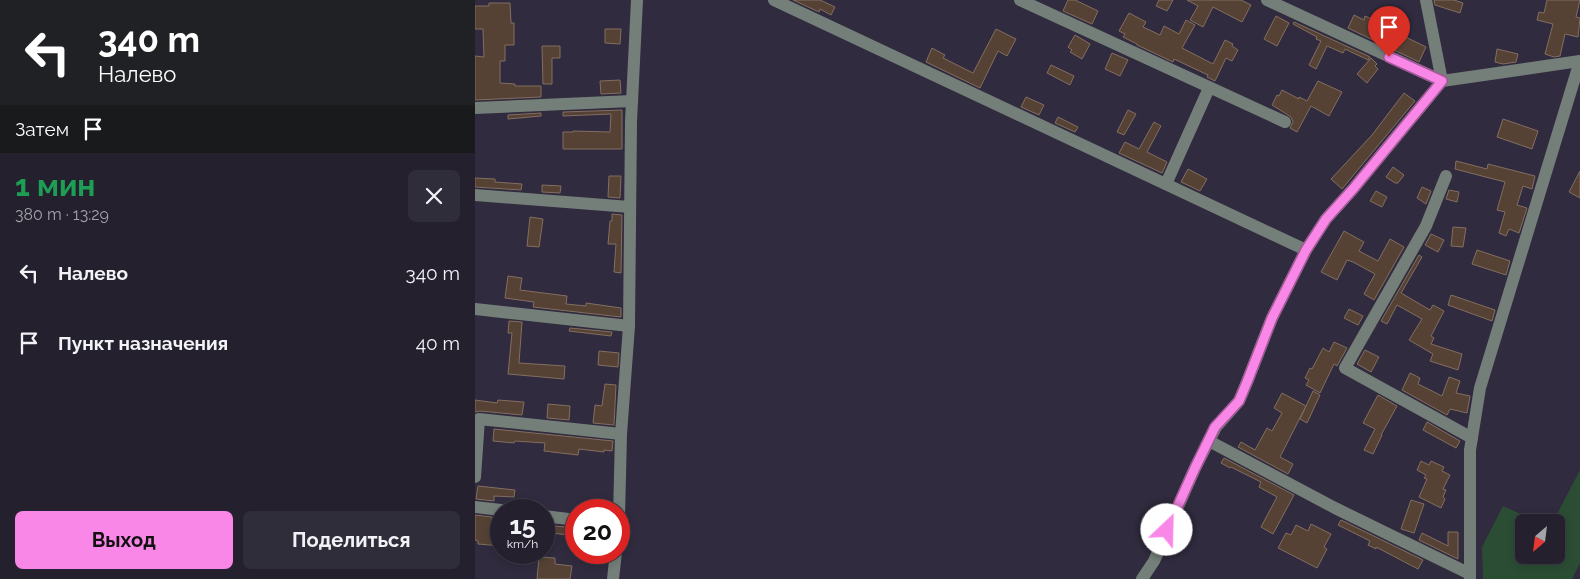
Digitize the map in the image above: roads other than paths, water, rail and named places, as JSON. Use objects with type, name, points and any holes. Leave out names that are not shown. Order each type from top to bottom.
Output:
[{"type":"street","points":[[619,499],[621,434],[629,326],[632,101],[637,0]]},
{"type":"street","points":[[774,0],[1306,250]]},
{"type":"street","points":[[1020,0],[1285,122]]},
{"type":"street","points":[[1209,441],[1470,577],[1469,476],[1472,438],[1480,388],[1580,61],[1442,81],[1267,0]]},
{"type":"street","points":[[1426,0],[1442,81]]},
{"type":"street","points":[[1143,579],[1154,561],[1215,427],[1239,401],[1272,318],[1306,250],[1326,219],[1442,81]]},
{"type":"street","points":[[1166,184],[1209,88]]},
{"type":"street","points":[[475,108],[632,101]]},
{"type":"street","points":[[1446,176],[1426,226],[1345,368],[1472,438]]},
{"type":"street","points":[[475,195],[630,207]]},
{"type":"street","points":[[475,309],[629,326]]},
{"type":"street","points":[[475,477],[477,419],[621,434]]},
{"type":"street","points":[[475,507],[490,509]]},
{"type":"street","points":[[613,579],[614,564]]}]
